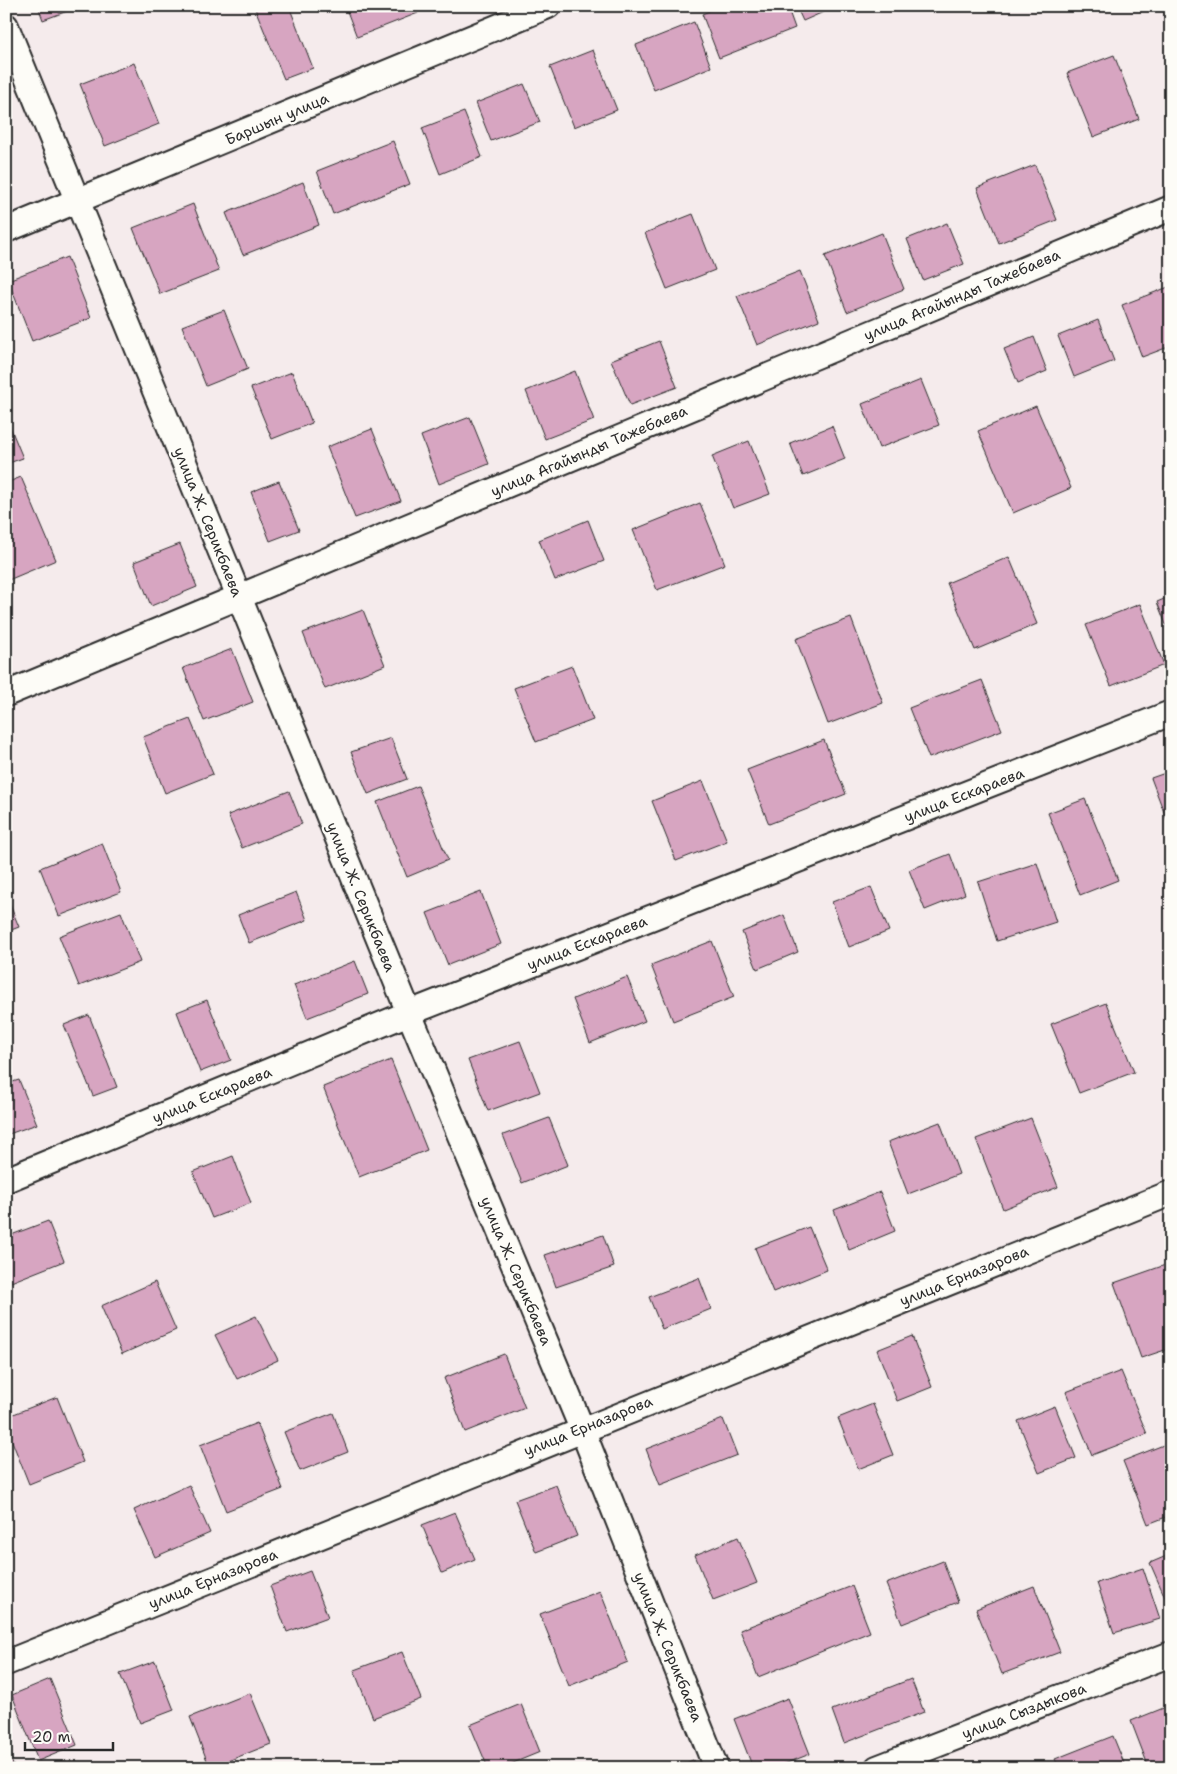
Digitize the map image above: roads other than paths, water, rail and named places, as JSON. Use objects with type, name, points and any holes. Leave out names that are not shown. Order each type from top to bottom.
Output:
[{"type":"street","name":"Баршын улица","points":[[6,230],[78,202],[548,6]]},
{"type":"street","name":"улица Ж. Серикбаева","points":[[6,26],[408,1013],[582,1429],[716,1768]]},
{"type":"street","name":"улица Агайынды Тажебаева","points":[[6,694],[1171,208]]},
{"type":"street","name":"улица Ескараева","points":[[6,1180],[408,1013],[1171,713]]},
{"type":"street","name":"улица Ерназарова","points":[[6,1663],[582,1429],[1171,1193]]},
{"type":"street","name":"улица Сыздыкова","points":[[877,1768],[1171,1654]]}]
